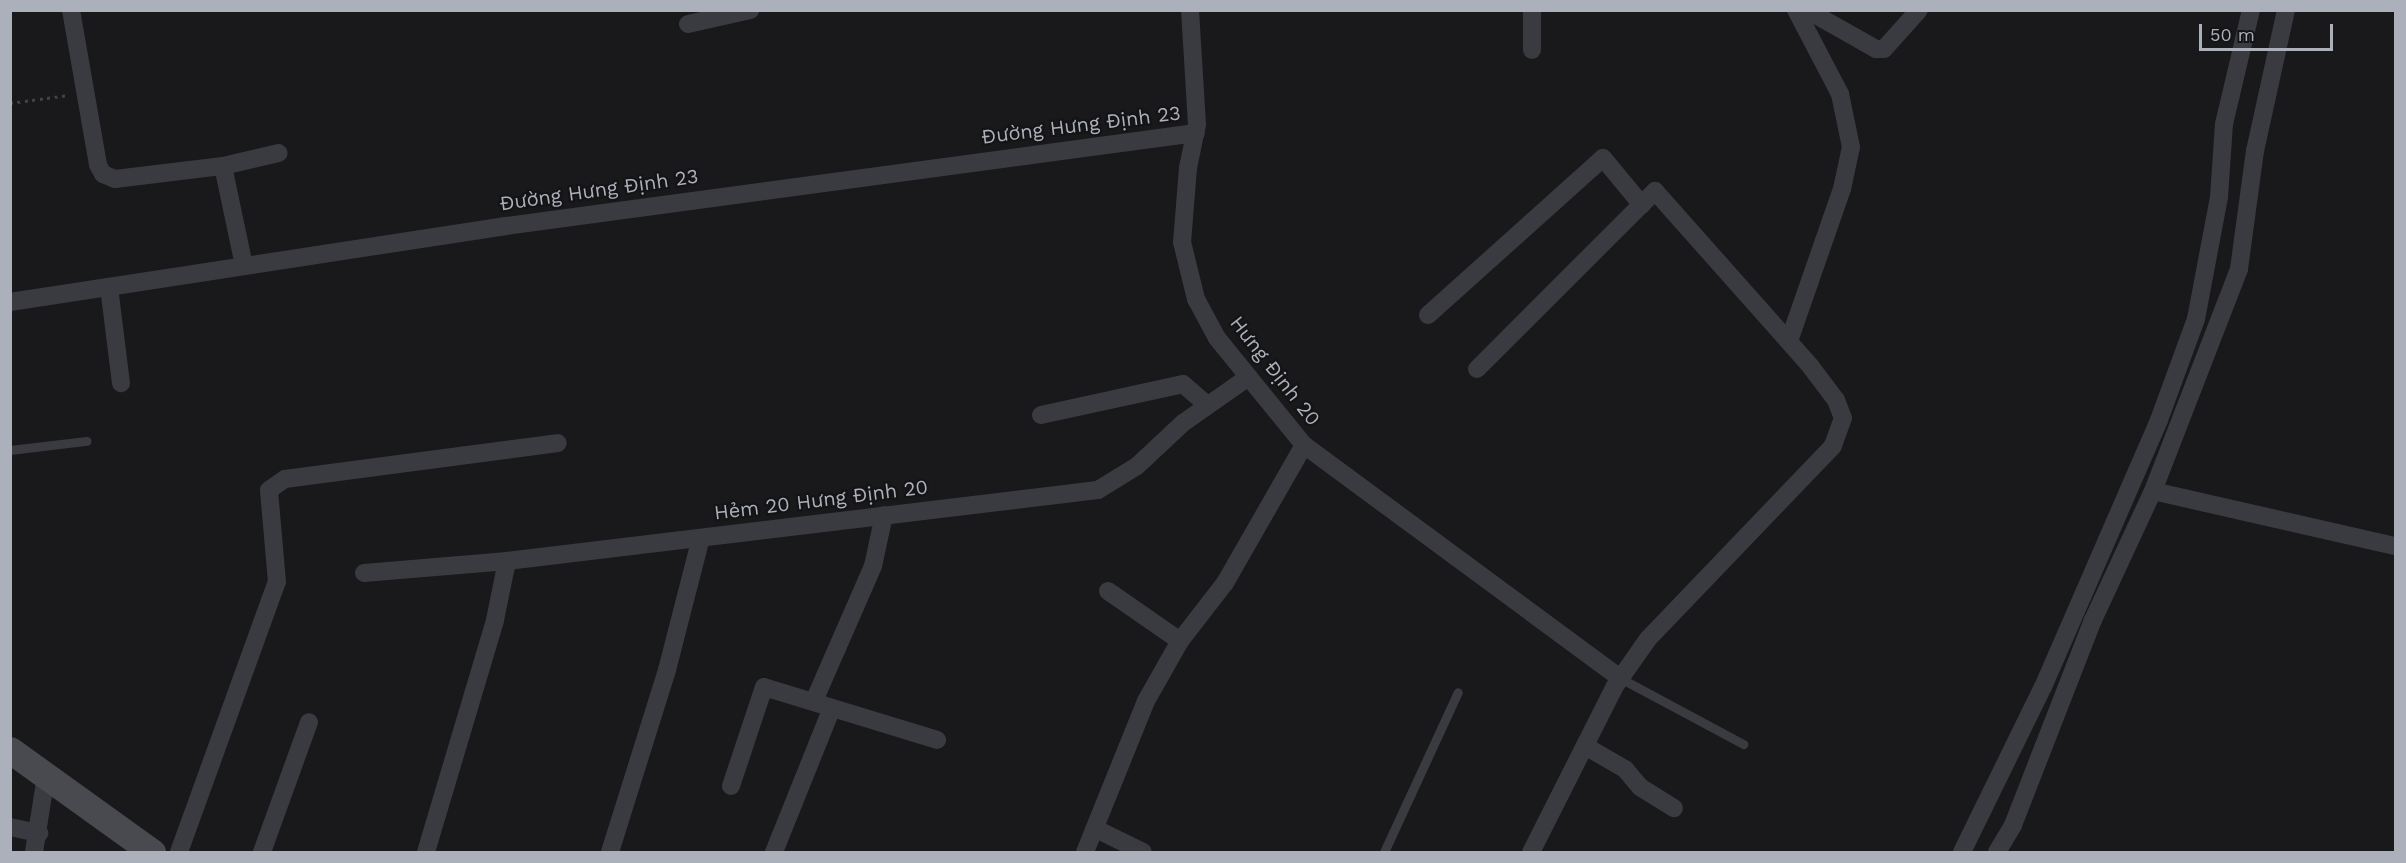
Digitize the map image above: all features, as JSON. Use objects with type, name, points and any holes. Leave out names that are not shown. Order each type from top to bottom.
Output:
[{"type":"street","points":[[71,10],[84,93],[99,165],[109,177],[223,166],[279,153]]},
{"type":"street","points":[[688,24],[750,10]]},
{"type":"street","name":"Hưng Định 20","points":[[1190,10],[1196,133],[1182,213],[1182,242],[1196,300],[1216,338],[1304,445],[1620,678]]},
{"type":"street","points":[[1532,10],[1532,50]]},
{"type":"street","points":[[1789,341],[1842,189],[1851,147],[1840,94],[1796,10]]},
{"type":"street","points":[[1807,10],[1876,49],[1892,45],[1919,10]]},
{"type":"street","points":[[1962,852],[2052,666],[2159,420],[2196,319],[2219,197],[2224,124],[2251,10]]},
{"type":"street","points":[[1997,852],[2013,825],[2093,620],[2153,491],[2239,269],[2254,151],[2286,10]]},
{"type":"street","name":"Đường Hưng Định 23","points":[[10,302],[998,157],[1196,133]]},
{"type":"street","points":[[1428,315],[1604,158],[1642,205]]},
{"type":"street","points":[[223,166],[244,266]]},
{"type":"street","points":[[1477,369],[1655,191],[1789,341],[1836,400],[1843,418],[1841,430],[1833,446],[1647,639],[1620,678],[1531,852]]},
{"type":"street","points":[[109,287],[122,383]]},
{"type":"street","name":"Hẻm 20 Hưng Định 20","points":[[364,573],[507,561],[1098,490],[1137,466],[1207,405],[1247,378]]},
{"type":"street","points":[[1041,415],[1183,384],[1207,405]]},
{"type":"street","points":[[179,852],[277,582],[268,490],[285,479],[558,443]]},
{"type":"street","points":[[1085,852],[1146,701],[1180,641],[1225,583],[1304,445]]},
{"type":"street","points":[[2153,491],[2396,546]]},
{"type":"street","points":[[814,701],[873,566],[884,515]]},
{"type":"street","points":[[610,852],[667,670],[701,538]]},
{"type":"street","points":[[426,852],[495,620],[507,561]]},
{"type":"street","points":[[1108,591],[1180,641]]},
{"type":"street","points":[[732,786],[764,687],[937,740]]},
{"type":"street","points":[[774,852],[832,708]]},
{"type":"street","points":[[262,852],[309,722]]},
{"type":"street","points":[[1584,746],[1625,769],[1640,787],[1674,808]]},
{"type":"street","points":[[10,750],[152,852]]},
{"type":"street","points":[[34,852],[39,833],[46,776]]},
{"type":"street","points":[[10,827],[39,833]]},
{"type":"street","points":[[1096,829],[1143,852]]},
{"type":"lane","points":[[10,450],[86,441]]},
{"type":"lane","points":[[1620,678],[1743,744]]},
{"type":"lane","points":[[1384,852],[1458,692]]},
{"type":"path","points":[[10,103],[84,93]]}]
